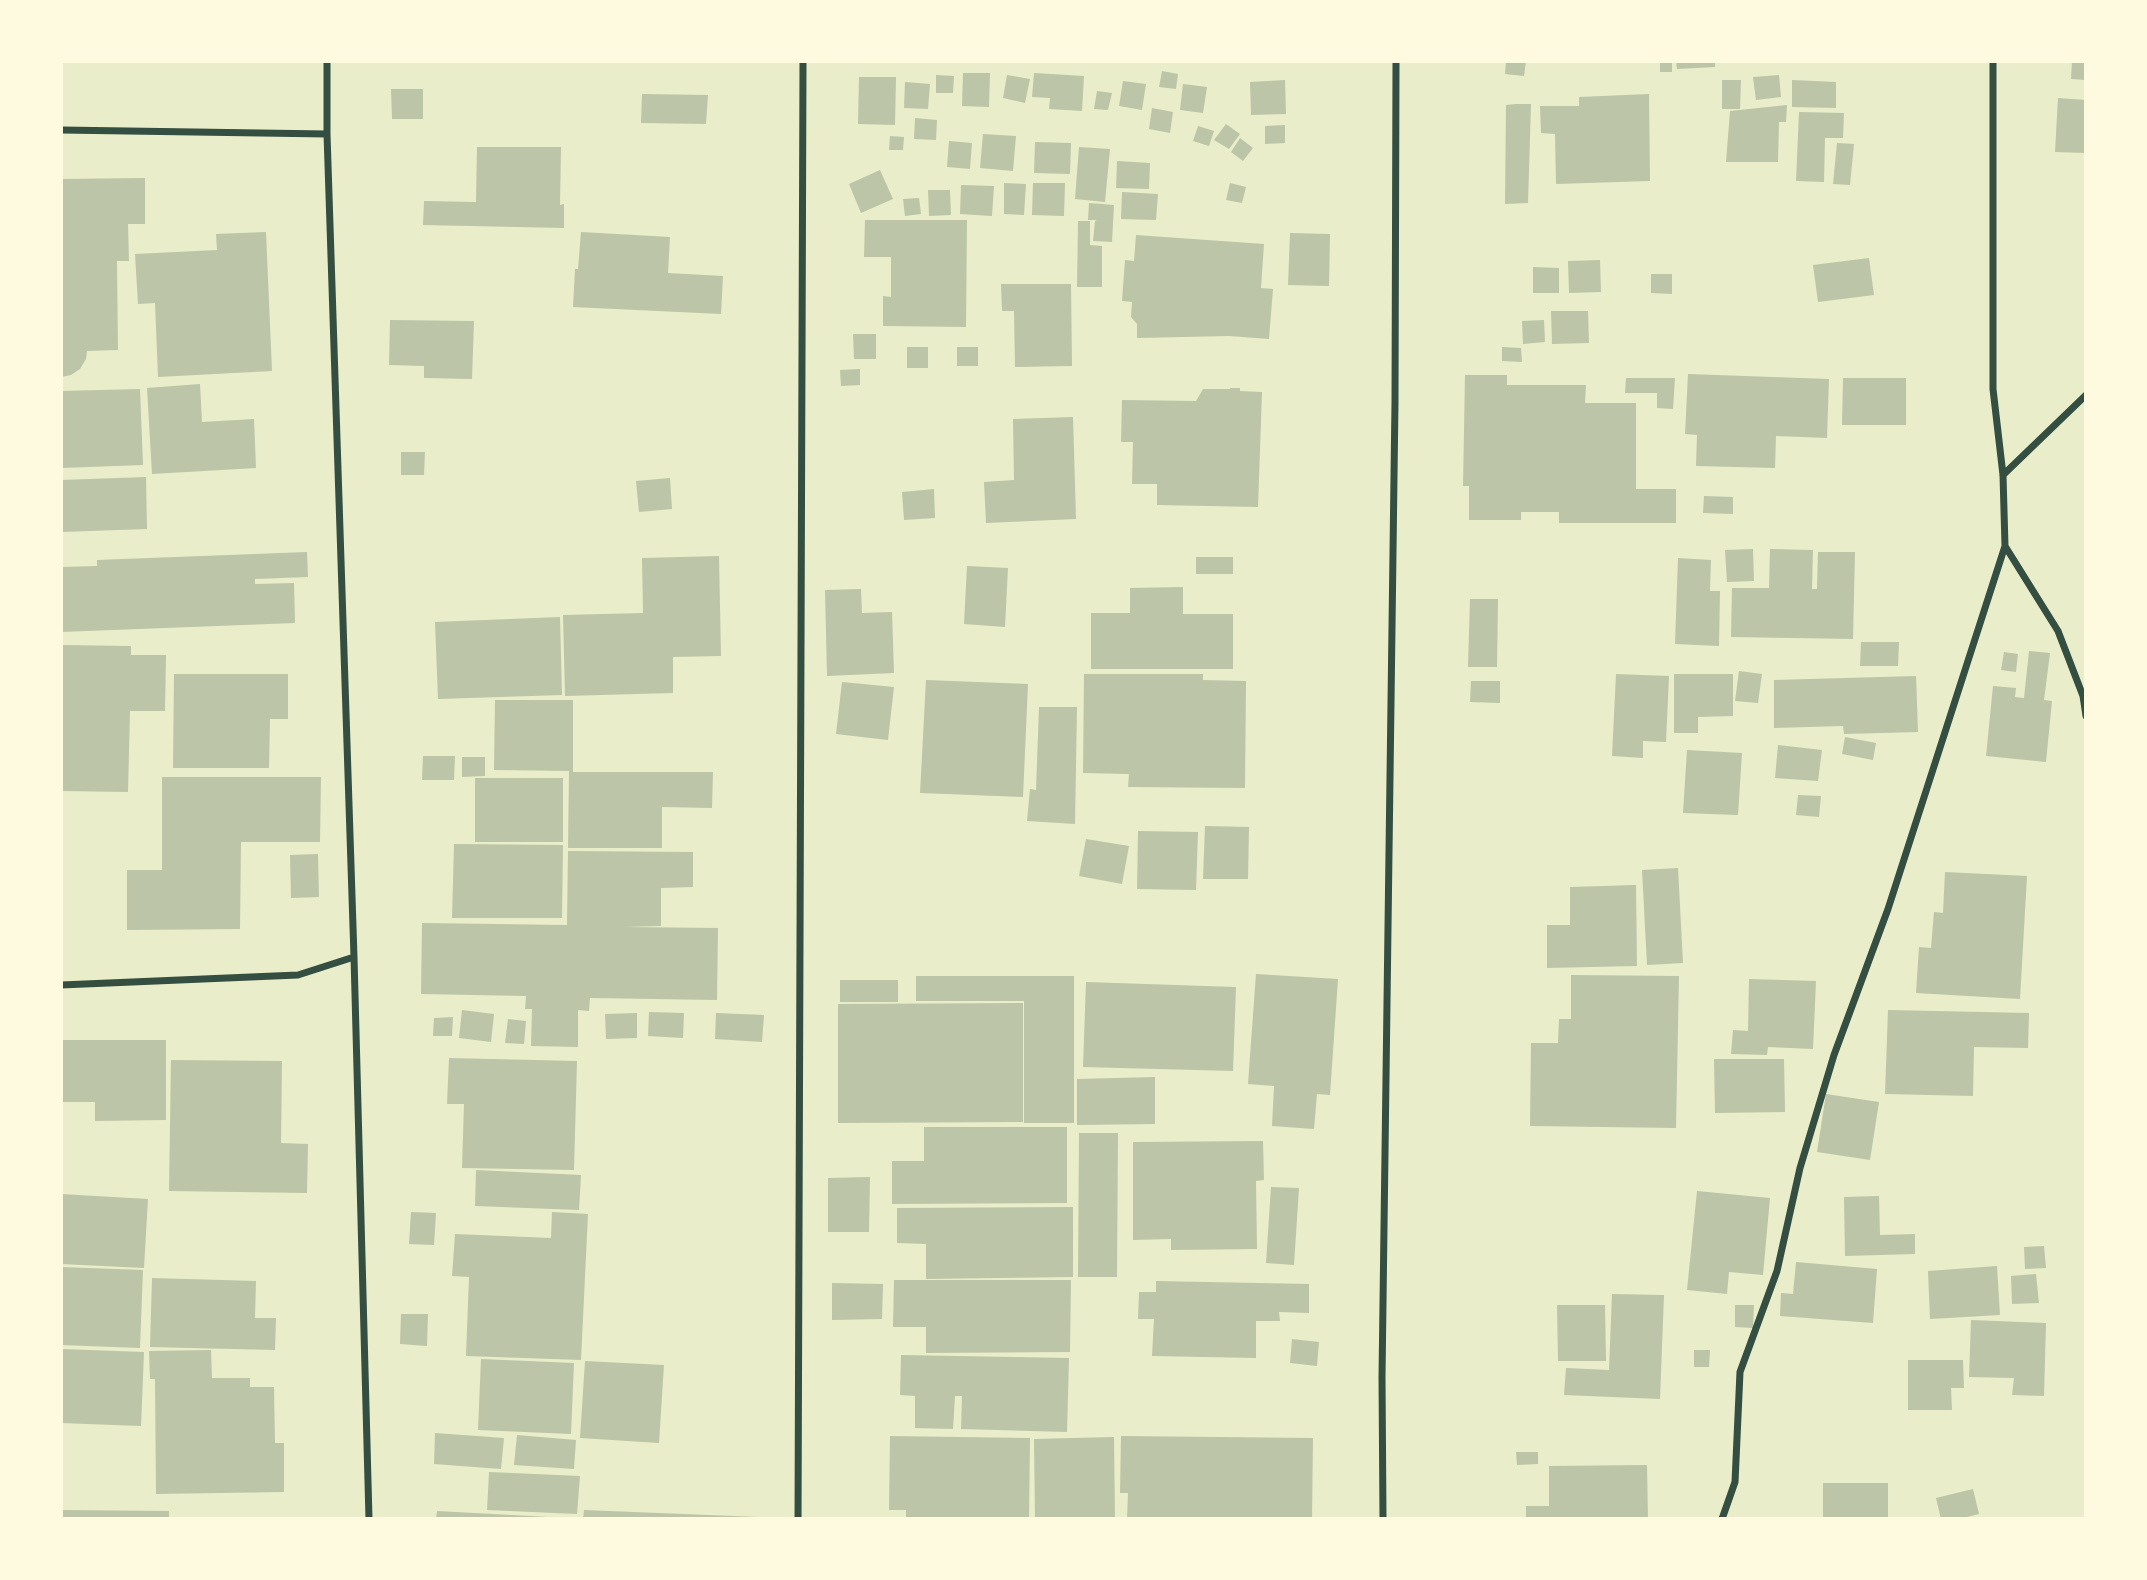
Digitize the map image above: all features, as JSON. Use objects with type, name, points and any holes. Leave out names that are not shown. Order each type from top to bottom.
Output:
[{"type":"street","points":[[327,61],[327,134],[369,1519]]},
{"type":"street","points":[[798,1519],[803,61]]},
{"type":"street","points":[[1383,1519],[1382,1377],[1395,388],[1396,61]]},
{"type":"street","points":[[1722,1519],[1735,1482],[1740,1372],[1777,1271],[1800,1168],[1835,1055],[1888,909],[2006,546],[2003,475],[1993,389],[1993,61]]},
{"type":"street","points":[[61,130],[327,134]]},
{"type":"street","points":[[2003,475],[2086,395]]},
{"type":"street","points":[[2006,546],[2058,631],[2083,696],[2086,716]]},
{"type":"street","points":[[61,985],[298,975],[354,957]]},
{"type":"building","points":[[1506,61],[1526,61],[1524,76],[1505,74]]},
{"type":"building","points":[[1660,61],[1672,61],[1672,72],[1660,72]]},
{"type":"building","points":[[1676,61],[1715,61],[1715,67],[1677,69]]},
{"type":"building","points":[[2072,61],[2086,61],[2086,80],[2071,79]]},
{"type":"building","points":[[1162,71],[1178,74],[1176,89],[1159,87]]},
{"type":"building","points":[[963,73],[990,73],[989,107],[962,106]]},
{"type":"building","points":[[1034,73],[1084,76],[1082,111],[1049,109],[1050,98],[1032,97]]},
{"type":"building","points":[[936,75],[954,76],[953,93],[936,93]]},
{"type":"building","points":[[1007,75],[1030,79],[1025,103],[1003,98]]},
{"type":"building","points":[[1779,75],[1781,97],[1756,100],[1753,77]]},
{"type":"building","points":[[859,77],[896,77],[895,125],[858,124]]},
{"type":"building","points":[[1285,80],[1286,114],[1251,115],[1250,82]]},
{"type":"building","points":[[1722,80],[1741,80],[1740,109],[1722,109]]},
{"type":"building","points":[[1792,80],[1836,82],[1836,108],[1792,107]]},
{"type":"building","points":[[1123,81],[1146,84],[1142,110],[1119,106]]},
{"type":"building","points":[[905,82],[930,84],[928,109],[904,108]]},
{"type":"building","points":[[1183,84],[1207,87],[1203,113],[1180,110]]},
{"type":"building","points":[[391,89],[423,89],[423,119],[392,119]]},
{"type":"building","points":[[1097,91],[1112,93],[1108,110],[1094,109]]},
{"type":"building","points":[[642,94],[708,95],[706,124],[641,123]]},
{"type":"building","points":[[1649,94],[1650,181],[1556,184],[1555,134],[1541,133],[1540,106],[1579,106],[1579,97]]},
{"type":"building","points":[[2058,98],[2086,100],[2086,153],[2055,152]]},
{"type":"building","points":[[1531,104],[1528,203],[1505,204],[1506,105]]},
{"type":"building","points":[[1787,105],[1786,122],[1779,122],[1778,162],[1726,162],[1730,111]]},
{"type":"building","points":[[1152,108],[1173,112],[1170,133],[1149,129]]},
{"type":"building","points":[[1799,112],[1844,113],[1843,138],[1825,138],[1824,182],[1796,181]]},
{"type":"building","points":[[915,118],[937,120],[936,140],[914,139]]},
{"type":"building","points":[[1226,124],[1240,134],[1229,149],[1214,140]]},
{"type":"building","points":[[1285,125],[1285,143],[1265,144],[1265,126]]},
{"type":"building","points":[[1198,126],[1214,131],[1209,146],[1193,141]]},
{"type":"building","points":[[983,134],[1016,136],[1013,171],[980,168]]},
{"type":"building","points":[[890,136],[904,137],[903,150],[889,150]]},
{"type":"building","points":[[1240,138],[1253,148],[1243,161],[1231,152]]},
{"type":"building","points":[[949,141],[972,143],[970,169],[947,167]]},
{"type":"building","points":[[1035,142],[1071,143],[1070,174],[1034,173]]},
{"type":"building","points":[[1837,143],[1854,144],[1850,185],[1833,184]]},
{"type":"building","points":[[477,147],[561,147],[560,205],[564,204],[564,228],[423,225],[424,201],[476,202]]},
{"type":"building","points":[[1079,147],[1110,149],[1105,202],[1075,199]]},
{"type":"building","points":[[1117,161],[1150,163],[1149,189],[1116,188]]},
{"type":"building","points":[[880,170],[893,199],[861,213],[849,184]]},
{"type":"building","points":[[145,178],[145,224],[128,224],[129,261],[117,261],[118,350],[87,351],[80,369],[61,377],[61,179]]},
{"type":"building","points":[[1004,183],[1026,184],[1024,215],[1004,214]]},
{"type":"building","points":[[1033,183],[1065,183],[1064,216],[1032,215]]},
{"type":"building","points":[[1230,183],[1246,187],[1242,203],[1226,200]]},
{"type":"building","points":[[961,185],[994,186],[992,216],[960,214]]},
{"type":"building","points":[[928,190],[950,190],[951,215],[929,216]]},
{"type":"building","points":[[1122,192],[1158,194],[1156,220],[1121,219]]},
{"type":"building","points":[[919,198],[921,214],[905,216],[903,199]]},
{"type":"building","points":[[1089,203],[1114,205],[1112,242],[1093,241],[1097,220],[1088,220]]},
{"type":"building","points":[[865,220],[967,220],[966,327],[883,326],[883,296],[891,297],[891,257],[864,257]]},
{"type":"building","points":[[1078,221],[1090,221],[1090,245],[1102,246],[1102,287],[1077,287]]},
{"type":"building","points":[[266,232],[272,371],[158,377],[155,303],[138,304],[135,254],[217,250],[216,234]]},
{"type":"building","points":[[581,232],[670,237],[668,273],[723,276],[721,314],[573,307]]},
{"type":"building","points":[[1290,233],[1330,234],[1329,286],[1288,285]]},
{"type":"building","points":[[1136,235],[1264,244],[1261,288],[1273,289],[1269,339],[1229,336],[1137,338],[1137,324],[1131,317],[1132,302],[1122,301],[1125,260],[1134,261]]},
{"type":"building","points":[[1869,258],[1874,295],[1818,302],[1813,265]]},
{"type":"building","points":[[1600,260],[1601,292],[1569,293],[1568,261]]},
{"type":"building","points":[[1533,267],[1559,268],[1559,293],[1533,293]]},
{"type":"building","points":[[1651,274],[1672,274],[1672,294],[1651,293]]},
{"type":"building","points":[[1001,284],[1071,284],[1072,366],[1015,367],[1014,311],[1002,311]]},
{"type":"building","points":[[1551,311],[1588,311],[1589,343],[1552,344]]},
{"type":"building","points":[[390,320],[474,321],[472,379],[424,378],[424,366],[389,365]]},
{"type":"building","points":[[1544,320],[1545,342],[1523,344],[1522,321]]},
{"type":"building","points":[[853,334],[876,334],[876,359],[854,359]]},
{"type":"building","points":[[907,347],[928,347],[928,368],[907,368]]},
{"type":"building","points":[[957,347],[978,347],[978,366],[957,366]]},
{"type":"building","points":[[1502,347],[1521,348],[1522,362],[1502,361]]},
{"type":"building","points":[[860,369],[860,385],[841,386],[840,370]]},
{"type":"building","points":[[1688,374],[1829,379],[1827,438],[1776,436],[1775,468],[1696,466],[1697,435],[1685,434]]},
{"type":"building","points":[[1465,375],[1507,375],[1507,385],[1586,385],[1585,403],[1636,403],[1636,489],[1676,489],[1676,523],[1559,523],[1559,512],[1521,512],[1521,520],[1469,520],[1469,486],[1463,486]]},
{"type":"building","points":[[1626,378],[1675,378],[1673,409],[1657,408],[1657,393],[1625,393]]},
{"type":"building","points":[[1843,378],[1906,378],[1906,425],[1842,425]]},
{"type":"building","points":[[200,384],[202,422],[254,419],[256,468],[152,474],[147,388]]},
{"type":"building","points":[[1230,388],[1262,392],[1258,507],[1157,505],[1157,484],[1132,484],[1133,442],[1121,442],[1122,400],[1196,401],[1203,389]]},
{"type":"building","points":[[140,389],[143,465],[61,468],[61,391]]},
{"type":"building","points":[[1073,417],[1076,519],[986,523],[984,482],[1014,480],[1013,419]]},
{"type":"building","points":[[401,452],[425,452],[424,475],[401,475]]},
{"type":"building","points":[[146,477],[147,529],[61,532],[61,480]]},
{"type":"building","points":[[670,478],[672,509],[639,512],[636,481]]},
{"type":"building","points":[[934,489],[935,518],[904,520],[902,492]]},
{"type":"building","points":[[1704,496],[1733,497],[1733,514],[1703,513]]},
{"type":"building","points":[[1753,549],[1754,581],[1727,582],[1725,550]]},
{"type":"building","points":[[1770,549],[1813,550],[1812,589],[1817,589],[1818,552],[1855,552],[1853,639],[1731,637],[1732,588],[1769,588]]},
{"type":"building","points":[[307,552],[308,577],[255,579],[255,584],[294,583],[295,623],[61,632],[61,567],[97,566],[97,560]]},
{"type":"building","points":[[719,556],[721,656],[673,657],[673,693],[565,696],[563,615],[643,613],[642,558]]},
{"type":"building","points":[[1196,557],[1233,557],[1233,574],[1196,574]]},
{"type":"building","points":[[1678,558],[1711,560],[1710,591],[1720,591],[1719,646],[1675,644]]},
{"type":"building","points":[[967,566],[1008,568],[1005,627],[964,624]]},
{"type":"building","points":[[1183,587],[1183,614],[1233,614],[1233,669],[1091,669],[1091,613],[1130,613],[1130,588]]},
{"type":"building","points":[[861,589],[862,613],[892,612],[894,673],[827,676],[825,590]]},
{"type":"building","points":[[1470,599],[1498,599],[1497,667],[1468,667]]},
{"type":"building","points":[[560,617],[562,695],[438,699],[435,622]]},
{"type":"building","points":[[1861,642],[1899,642],[1898,666],[1860,666]]},
{"type":"building","points":[[61,645],[131,646],[131,655],[166,655],[165,711],[130,711],[128,792],[61,791]]},
{"type":"building","points":[[2029,651],[2050,653],[2044,700],[2052,701],[2046,762],[1986,756],[1993,686],[2016,688],[2015,697],[2024,698]]},
{"type":"building","points":[[2004,652],[2018,654],[2016,672],[2001,670]]},
{"type":"building","points":[[1739,671],[1762,674],[1758,703],[1735,701]]},
{"type":"building","points":[[174,674],[288,674],[288,719],[270,719],[269,768],[173,768]]},
{"type":"building","points":[[1084,674],[1203,674],[1203,680],[1246,681],[1245,788],[1128,787],[1129,774],[1083,773]]},
{"type":"building","points":[[1616,674],[1669,676],[1666,742],[1643,741],[1643,758],[1612,756]]},
{"type":"building","points":[[1674,674],[1733,674],[1733,716],[1698,717],[1698,733],[1674,733]]},
{"type":"building","points":[[1916,676],[1918,732],[1844,734],[1843,726],[1774,728],[1774,680]]},
{"type":"building","points":[[926,680],[1028,684],[1023,797],[920,793]]},
{"type":"building","points":[[1471,681],[1500,681],[1500,703],[1470,702]]},
{"type":"building","points":[[842,682],[894,687],[888,740],[836,734]]},
{"type":"building","points":[[495,700],[573,700],[573,772],[713,772],[712,808],[662,807],[662,848],[568,848],[569,771],[494,770]]},
{"type":"building","points":[[1039,707],[1077,707],[1075,824],[1027,821],[1030,789],[1036,790]]},
{"type":"building","points":[[1845,737],[1876,743],[1873,760],[1842,754]]},
{"type":"building","points":[[1778,745],[1822,750],[1818,781],[1775,778]]},
{"type":"building","points":[[1687,750],[1742,753],[1738,815],[1683,813]]},
{"type":"building","points":[[423,756],[455,756],[454,780],[422,780]]},
{"type":"building","points":[[462,757],[485,757],[485,776],[462,777]]},
{"type":"building","points":[[162,777],[321,777],[320,842],[241,842],[240,929],[127,930],[127,870],[162,870]]},
{"type":"building","points":[[475,778],[563,778],[563,842],[475,842]]},
{"type":"building","points":[[1798,795],[1821,796],[1819,817],[1796,815]]},
{"type":"building","points":[[1205,826],[1249,827],[1248,879],[1203,879]]},
{"type":"building","points":[[1138,831],[1198,832],[1196,890],[1137,889]]},
{"type":"building","points":[[1086,839],[1129,846],[1122,884],[1079,876]]},
{"type":"building","points":[[454,844],[563,845],[562,918],[452,918]]},
{"type":"building","points":[[568,851],[693,852],[693,887],[661,888],[661,926],[624,927],[718,928],[717,1000],[590,998],[589,1011],[578,1010],[578,1047],[531,1046],[532,1009],[525,1009],[526,996],[421,994],[422,923],[567,925]]},
{"type":"building","points":[[318,854],[319,897],[291,898],[290,855]]},
{"type":"building","points":[[1678,868],[1683,963],[1647,965],[1642,870]]},
{"type":"building","points":[[1945,872],[2027,876],[2020,999],[1916,993],[1919,947],[1931,948],[1934,912],[1943,913]]},
{"type":"building","points":[[1636,885],[1637,966],[1547,968],[1547,925],[1570,925],[1570,887]]},
{"type":"building","points":[[1256,974],[1338,979],[1330,1095],[1317,1094],[1314,1129],[1272,1126],[1274,1086],[1248,1084]]},
{"type":"building","points":[[1571,975],[1679,976],[1676,1128],[1530,1126],[1531,1043],[1558,1043],[1559,1019],[1571,1019]]},
{"type":"building","points":[[916,976],[1074,976],[1074,1123],[1024,1123],[1024,1001],[916,1001]]},
{"type":"building","points":[[1749,979],[1816,981],[1813,1049],[1768,1047],[1767,1055],[1731,1054],[1733,1030],[1748,1031]]},
{"type":"building","points":[[840,980],[898,980],[898,1002],[840,1002]]},
{"type":"building","points":[[1086,982],[1236,987],[1233,1071],[1083,1067]]},
{"type":"building","points":[[1023,1003],[1023,1122],[838,1123],[838,1004]]},
{"type":"building","points":[[462,1010],[494,1014],[491,1042],[459,1038]]},
{"type":"building","points":[[1888,1010],[2029,1013],[2028,1048],[1974,1047],[1973,1096],[1885,1094]]},
{"type":"building","points":[[649,1012],[684,1013],[683,1038],[648,1036]]},
{"type":"building","points":[[637,1013],[637,1038],[606,1039],[605,1014]]},
{"type":"building","points":[[716,1013],[764,1015],[762,1042],[715,1039]]},
{"type":"building","points":[[453,1017],[452,1036],[433,1036],[434,1018]]},
{"type":"building","points":[[508,1019],[526,1021],[524,1044],[505,1043]]},
{"type":"building","points":[[61,1040],[166,1040],[166,1120],[95,1121],[95,1102],[61,1102]]},
{"type":"building","points":[[449,1058],[577,1061],[574,1170],[462,1168],[464,1104],[447,1104]]},
{"type":"building","points":[[1714,1059],[1784,1059],[1785,1112],[1715,1113]]},
{"type":"building","points":[[171,1060],[282,1061],[281,1143],[308,1144],[307,1193],[169,1191]]},
{"type":"building","points":[[1155,1077],[1155,1124],[1077,1125],[1077,1079]]},
{"type":"building","points":[[1826,1094],[1879,1102],[1870,1160],[1817,1152]]},
{"type":"building","points":[[924,1127],[1067,1127],[1067,1203],[892,1204],[892,1161],[924,1161]]},
{"type":"building","points":[[1079,1133],[1118,1133],[1117,1277],[1078,1277]]},
{"type":"building","points":[[1263,1141],[1264,1180],[1256,1181],[1257,1249],[1171,1250],[1171,1239],[1133,1240],[1133,1142]]},
{"type":"building","points":[[476,1170],[581,1175],[579,1210],[475,1206]]},
{"type":"building","points":[[870,1177],[869,1232],[828,1232],[828,1178]]},
{"type":"building","points":[[1271,1187],[1299,1188],[1294,1265],[1266,1263]]},
{"type":"building","points":[[1697,1191],[1770,1198],[1763,1275],[1729,1272],[1727,1294],[1687,1290]]},
{"type":"building","points":[[61,1194],[148,1199],[144,1268],[61,1264]]},
{"type":"building","points":[[1879,1196],[1880,1235],[1915,1234],[1915,1254],[1845,1256],[1844,1197]]},
{"type":"building","points":[[1073,1207],[1073,1277],[926,1279],[926,1244],[897,1243],[897,1208]]},
{"type":"building","points":[[411,1212],[436,1213],[434,1245],[409,1244]]},
{"type":"building","points":[[552,1212],[588,1214],[581,1360],[466,1356],[469,1277],[452,1276],[455,1234],[551,1238]]},
{"type":"building","points":[[2044,1246],[2046,1268],[2025,1269],[2024,1247]]},
{"type":"building","points":[[1796,1262],[1877,1269],[1873,1323],[1780,1316],[1781,1293],[1793,1294]]},
{"type":"building","points":[[1997,1266],[2000,1315],[1930,1319],[1928,1271]]},
{"type":"building","points":[[61,1267],[143,1270],[140,1348],[61,1345]]},
{"type":"building","points":[[2036,1274],[2039,1303],[2012,1304],[2011,1276]]},
{"type":"building","points":[[152,1278],[256,1281],[255,1318],[276,1318],[275,1350],[150,1347]]},
{"type":"building","points":[[894,1280],[1071,1280],[1070,1352],[926,1353],[926,1327],[893,1327]]},
{"type":"building","points":[[1156,1281],[1309,1284],[1309,1313],[1279,1312],[1280,1321],[1256,1321],[1256,1358],[1152,1356],[1154,1319],[1138,1319],[1139,1292],[1156,1292]]},
{"type":"building","points":[[832,1283],[883,1284],[882,1319],[832,1320]]},
{"type":"building","points":[[1612,1294],[1664,1295],[1660,1399],[1564,1395],[1566,1368],[1609,1370]]},
{"type":"building","points":[[1557,1305],[1605,1305],[1606,1361],[1558,1361]]},
{"type":"building","points":[[1735,1305],[1754,1305],[1753,1328],[1735,1327]]},
{"type":"building","points":[[401,1314],[428,1314],[427,1346],[400,1344]]},
{"type":"building","points":[[1971,1320],[2046,1323],[2044,1396],[2012,1395],[2014,1378],[1969,1377]]},
{"type":"building","points":[[1292,1339],[1319,1342],[1317,1366],[1290,1363]]},
{"type":"building","points":[[61,1349],[144,1352],[141,1426],[61,1423]]},
{"type":"building","points":[[211,1350],[212,1378],[250,1378],[250,1387],[274,1387],[275,1443],[284,1443],[284,1492],[156,1494],[155,1379],[150,1379],[149,1351]]},
{"type":"building","points":[[1694,1350],[1710,1350],[1709,1367],[1694,1367]]},
{"type":"building","points":[[901,1355],[1069,1358],[1067,1432],[961,1429],[962,1396],[955,1396],[953,1429],[915,1428],[915,1396],[900,1395]]},
{"type":"building","points":[[481,1359],[574,1363],[571,1434],[478,1430]]},
{"type":"building","points":[[1908,1360],[1963,1360],[1964,1388],[1951,1388],[1952,1410],[1908,1410]]},
{"type":"building","points":[[585,1361],[664,1365],[659,1443],[580,1438]]},
{"type":"building","points":[[435,1433],[504,1438],[501,1469],[434,1464]]},
{"type":"building","points":[[517,1435],[576,1440],[574,1469],[514,1465]]},
{"type":"building","points":[[890,1436],[1030,1438],[1029,1519],[906,1519],[906,1510],[889,1510]]},
{"type":"building","points":[[1121,1436],[1313,1438],[1312,1519],[1127,1519],[1128,1493],[1120,1493]]},
{"type":"building","points":[[1114,1437],[1115,1519],[1035,1519],[1034,1439]]},
{"type":"building","points":[[1516,1452],[1538,1452],[1538,1464],[1517,1465]]},
{"type":"building","points":[[1647,1465],[1648,1519],[1526,1519],[1526,1506],[1549,1506],[1549,1466]]},
{"type":"building","points":[[489,1472],[580,1476],[577,1514],[487,1510]]},
{"type":"building","points":[[1823,1483],[1888,1483],[1888,1519],[1823,1519]]},
{"type":"building","points":[[1973,1489],[1979,1514],[1959,1519],[1941,1519],[1936,1498]]},
{"type":"building","points":[[61,1510],[169,1511],[169,1519],[61,1519]]},
{"type":"building","points":[[584,1510],[758,1517],[758,1519],[583,1519]]},
{"type":"building","points":[[437,1511],[549,1517],[549,1519],[436,1519]]}]
